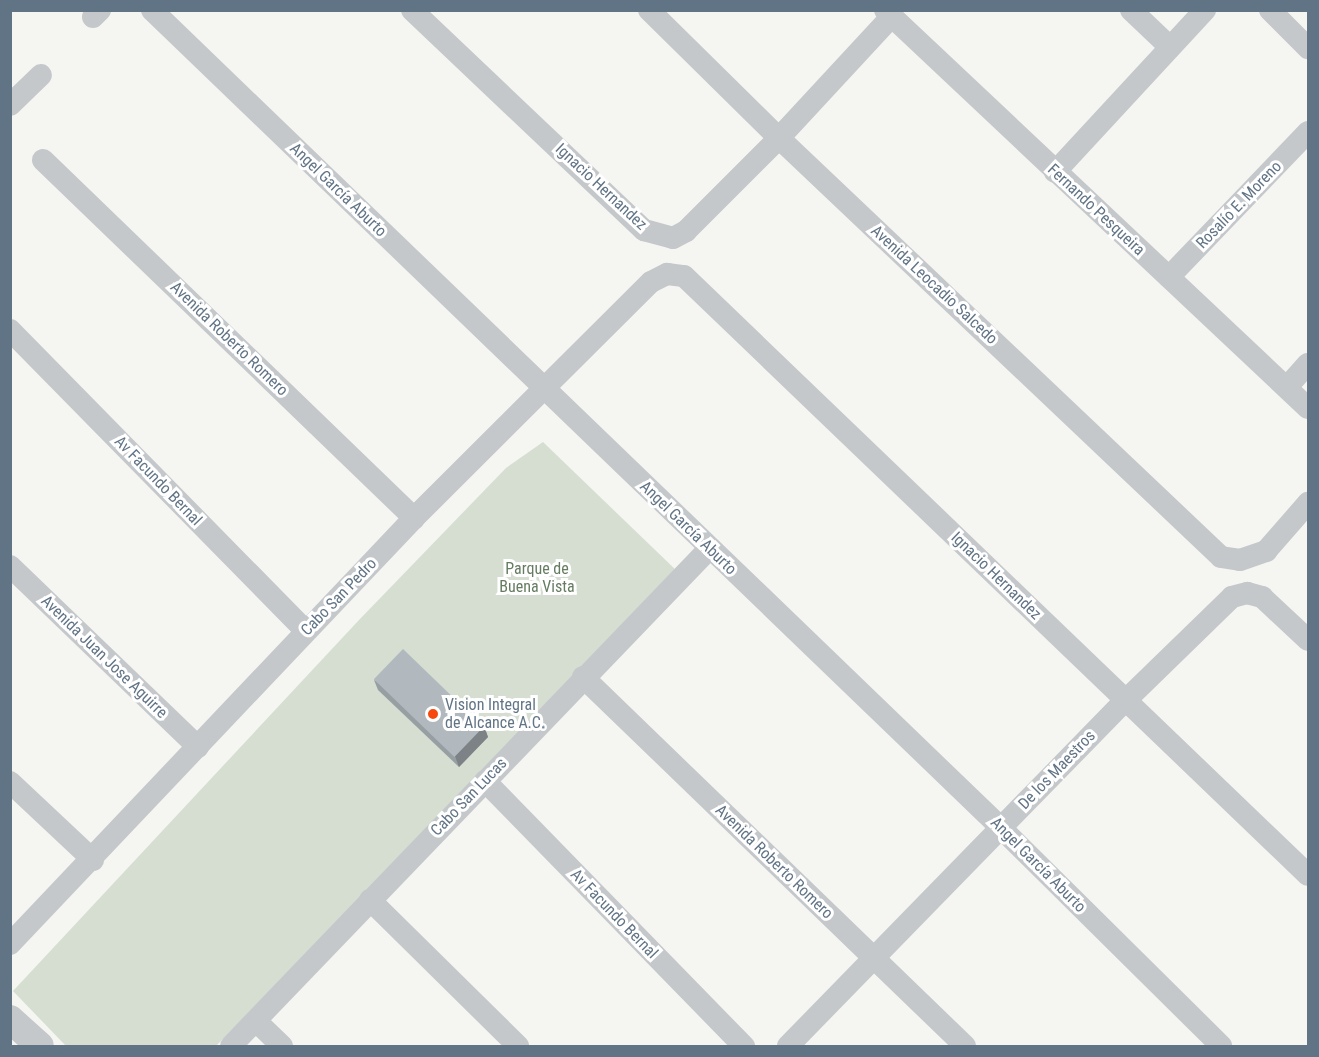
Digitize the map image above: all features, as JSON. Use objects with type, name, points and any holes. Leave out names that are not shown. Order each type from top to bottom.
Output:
[{"type":"street","name":"Angel García Aburto","points":[[152,10],[1000,827],[1221,1047]]},
{"type":"street","name":"Ignacio Hernandez","points":[[412,10],[644,230],[657,236],[673,238],[686,231],[778,138],[888,14]]},
{"type":"street","name":"Avenida Leocadio Salcedo","points":[[649,10],[778,138],[1221,557],[1240,560],[1266,551],[1308,502]]},
{"type":"street","points":[[1131,10],[1170,47]]},
{"type":"street","points":[[1055,172],[1205,10]]},
{"type":"street","points":[[1270,10],[1308,48]]},
{"type":"street","name":"Fernando Pesqueira","points":[[888,14],[1308,408]]},
{"type":"street","points":[[10,105],[41,75]]},
{"type":"street","name":"Rosalío E. Moreno","points":[[1169,277],[1308,132]]},
{"type":"street","name":"Avenida Roberto Romero","points":[[43,160],[414,518]]},
{"type":"street","name":"Cabo San Pedro","points":[[10,944],[93,860],[414,518],[651,282],[667,274],[684,276]]},
{"type":"street","name":"Ignacio Hernandez","points":[[684,276],[1308,875]]},
{"type":"street","name":"Av Facundo Bernal","points":[[10,330],[306,631]]},
{"type":"street","points":[[1287,387],[1308,364]]},
{"type":"street","name":"Cabo San Lucas","points":[[231,1047],[583,677],[709,549]]},
{"type":"street","name":"Avenida Juan Jose Aguirre","points":[[10,566],[198,747]]},
{"type":"street","name":"De los Maestros","points":[[788,1047],[1125,700],[1232,597],[1247,593],[1262,597],[1308,640]]},
{"type":"street","name":"Avenida Roberto Romero","points":[[583,677],[965,1047]]},
{"type":"street","name":"Av Facundo Bernal","points":[[485,781],[744,1047]]},
{"type":"street","points":[[10,782],[93,860]]},
{"type":"street","points":[[370,900],[518,1047]]},
{"type":"street","points":[[10,1018],[40,1047]]},
{"type":"street","points":[[256,1021],[282,1047]]},
{"type":"green space","name":"Parque de Buena Vista","points":[[543,442],[679,573],[216,1046],[66,1046],[13,991],[359,620],[506,468]]},
{"type":"building","name":"Vision Integral de Alcance A.C.","points":[[403,649],[484,727],[454,757],[374,679]]},
{"type":"place","name":"Vision Integral de Alcance A.C.","points":[[433,714]]}]
